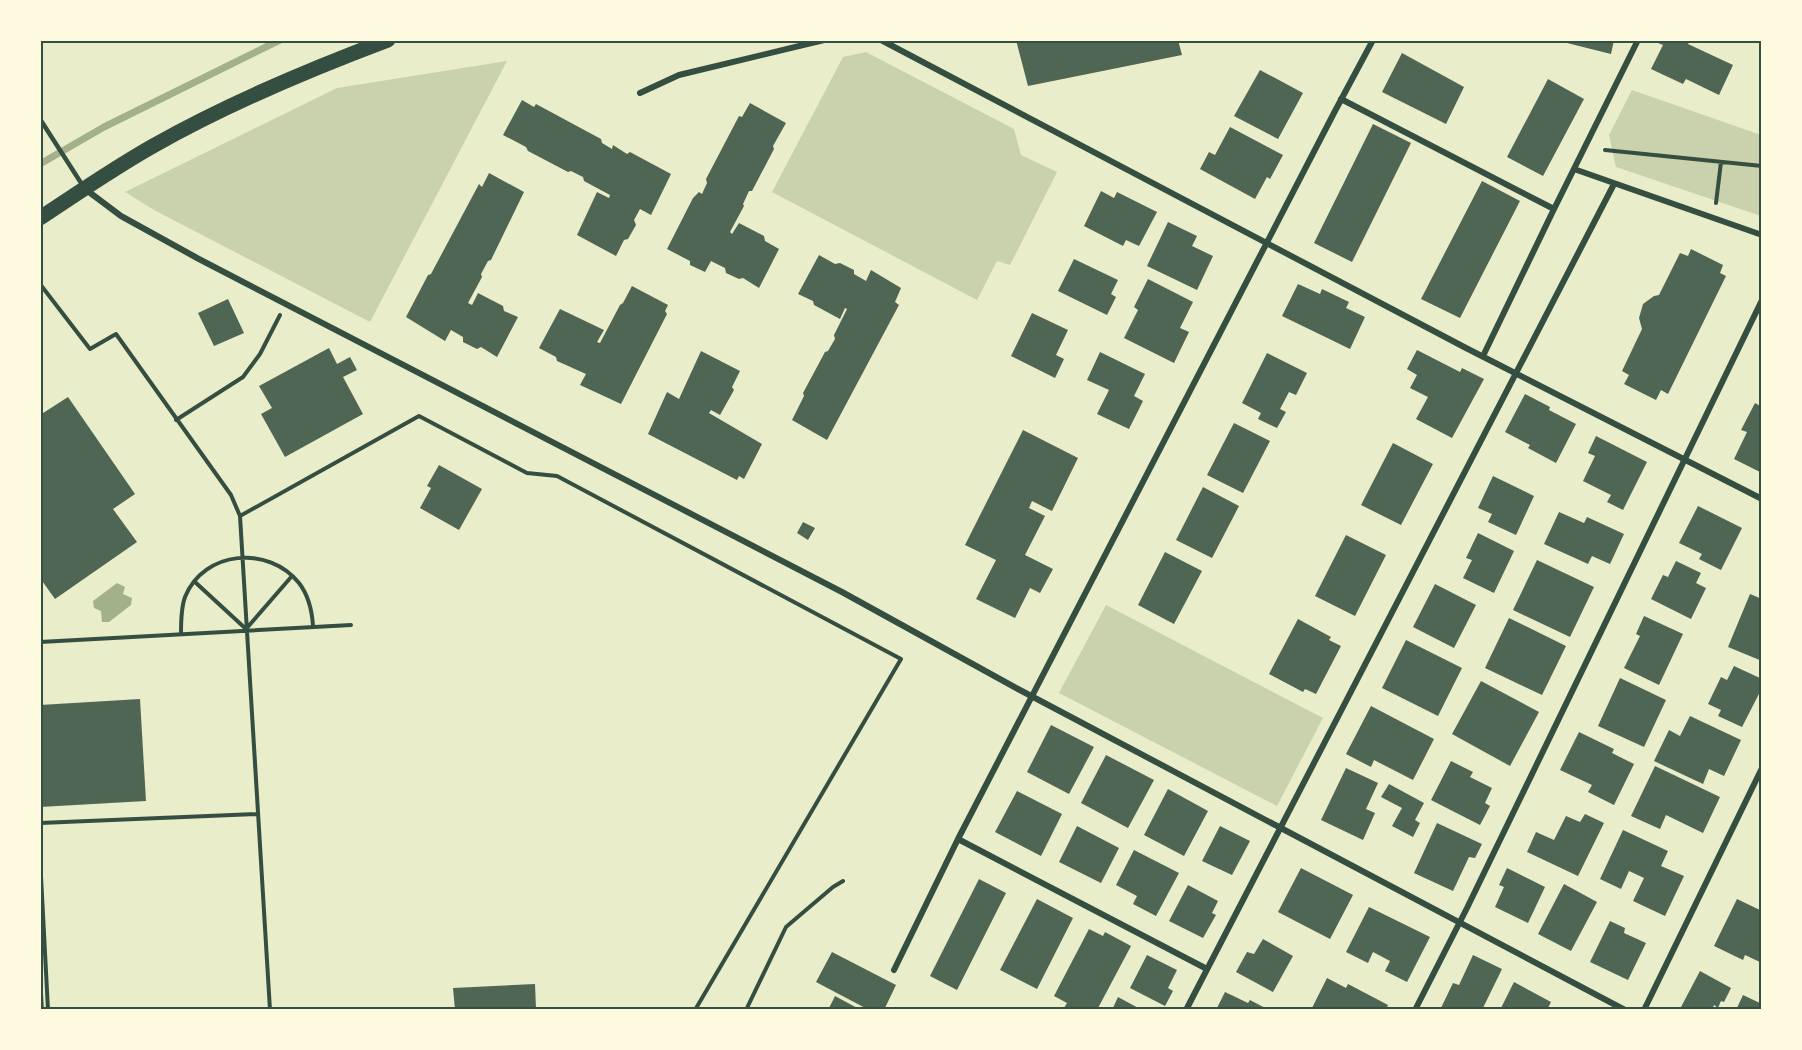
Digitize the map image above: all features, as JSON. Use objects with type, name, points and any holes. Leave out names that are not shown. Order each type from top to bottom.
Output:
[{"type":"main road","points":[[40,218],[153,146],[236,105],[348,55],[388,40]]},
{"type":"street","points":[[640,93],[679,75],[824,40]]},
{"type":"street","points":[[881,40],[1761,499]]},
{"type":"street","points":[[894,970],[958,839],[1373,40]]},
{"type":"street","points":[[1483,356],[1638,40]]},
{"type":"street","points":[[1341,99],[1554,209]]},
{"type":"street","points":[[1574,169],[1761,235]]},
{"type":"street","points":[[1186,1010],[1614,184]]},
{"type":"street","points":[[85,189],[121,216],[842,592],[1032,696],[1624,1010]]},
{"type":"street","points":[[1415,1010],[1761,300]]},
{"type":"street","points":[[1644,1010],[1761,768]]},
{"type":"street","points":[[958,839],[1207,969]]},
{"type":"lane","points":[[40,119],[85,189]]},
{"type":"path","points":[[1605,150],[1761,166]]},
{"type":"path","points":[[1716,203],[1721,162]]},
{"type":"path","points":[[40,284],[90,349],[116,334],[231,495],[240,516],[270,1010]]},
{"type":"path","points":[[176,420],[243,377],[265,346],[286,304]]},
{"type":"path","points":[[240,516],[419,416],[527,473],[557,476],[902,659],[694,1010]]},
{"type":"path","points":[[182,633],[184,602],[195,582],[216,564],[242,557],[266,560],[292,576],[309,601],[312,626]]},
{"type":"path","points":[[246,629],[292,576]]},
{"type":"path","points":[[195,582],[246,629]]},
{"type":"path","points":[[40,642],[351,625]]},
{"type":"path","points":[[40,823],[258,814]]},
{"type":"path","points":[[40,857],[48,1010]]},
{"type":"path","points":[[746,1010],[786,927],[843,881]]},
{"type":"shaded area","points":[[866,52],[1014,129],[1021,155],[1057,172],[1010,265],[997,261],[977,300],[772,192],[843,57]]},
{"type":"shaded area","points":[[507,61],[370,322],[154,210],[125,192],[337,88]]},
{"type":"shaded area","points":[[1632,90],[1761,135],[1761,216],[1616,167],[1609,135]]},
{"type":"shaded area","points":[[117,583],[125,587],[123,594],[132,598],[131,605],[109,622],[102,622],[101,611],[94,608],[93,601]]},
{"type":"shaded area","points":[[1106,605],[1323,718],[1277,806],[1059,693]]},
{"type":"building","points":[[1016,40],[1178,40],[1182,55],[1028,86]]},
{"type":"building","points":[[1555,40],[1614,40],[1611,54]]},
{"type":"building","points":[[1659,40],[1690,40],[1688,44],[1733,65],[1719,95],[1686,79],[1683,84],[1651,69],[1663,45],[1658,43]]},
{"type":"building","points":[[1402,53],[1464,87],[1446,124],[1382,92]]},
{"type":"building","points":[[1260,70],[1303,93],[1278,139],[1234,116]]},
{"type":"building","points":[[1548,79],[1584,99],[1543,176],[1507,157]]},
{"type":"building","points":[[522,100],[534,107],[536,104],[601,139],[602,143],[612,149],[613,145],[627,154],[630,152],[671,174],[651,215],[640,209],[634,220],[636,225],[628,239],[624,240],[616,256],[577,235],[597,192],[609,198],[610,195],[584,181],[583,177],[571,171],[568,172],[528,151],[526,147],[503,135]]},
{"type":"building","points":[[750,103],[786,123],[752,191],[749,191],[730,232],[732,234],[739,223],[764,236],[765,241],[779,249],[759,288],[743,278],[739,279],[726,273],[725,268],[711,261],[705,272],[667,249],[693,198],[699,192],[702,194],[707,183],[706,179],[739,116],[742,117]]},
{"type":"building","points":[[1373,124],[1411,143],[1352,262],[1314,243]]},
{"type":"building","points":[[1230,127],[1283,155],[1270,179],[1267,177],[1255,199],[1200,169],[1209,152],[1215,155]]},
{"type":"building","points":[[489,173],[524,192],[468,303],[472,305],[478,293],[503,306],[504,311],[518,317],[497,357],[481,347],[477,349],[463,342],[463,337],[451,330],[445,341],[406,317],[479,184],[482,187]]},
{"type":"building","points":[[1482,181],[1520,201],[1460,318],[1421,299]]},
{"type":"building","points":[[1101,191],[1114,198],[1117,192],[1157,212],[1139,246],[1126,240],[1123,246],[1084,226]]},
{"type":"building","points":[[1168,222],[1197,236],[1192,246],[1213,256],[1197,290],[1147,266]]},
{"type":"building","points":[[1691,249],[1723,265],[1720,273],[1726,276],[1668,394],[1661,390],[1656,400],[1624,384],[1629,375],[1622,371],[1642,329],[1639,318],[1643,304],[1659,295],[1680,253],[1688,256]]},
{"type":"building","points":[[819,255],[835,264],[840,263],[854,270],[854,274],[866,281],[871,270],[901,288],[895,302],[899,305],[827,440],[792,420],[804,396],[803,393],[825,352],[835,339],[834,335],[847,309],[845,308],[840,319],[798,294]]},
{"type":"building","points":[[1074,259],[1118,280],[1111,294],[1116,297],[1107,315],[1058,291]]},
{"type":"building","points":[[1148,279],[1193,302],[1180,328],[1189,332],[1174,363],[1124,338],[1138,310],[1134,307]]},
{"type":"building","points":[[1298,284],[1320,294],[1322,289],[1349,302],[1346,308],[1365,317],[1350,349],[1282,316]]},
{"type":"building","points":[[632,286],[668,305],[665,311],[667,314],[621,404],[580,385],[586,374],[557,361],[556,357],[539,348],[560,309],[604,330],[597,342],[600,343]]},
{"type":"building","points":[[228,299],[244,333],[214,346],[198,313]]},
{"type":"building","points":[[1032,313],[1068,330],[1056,355],[1064,359],[1055,378],[1011,356]]},
{"type":"building","points":[[329,348],[337,364],[350,357],[357,370],[343,377],[363,414],[285,457],[261,414],[272,408],[259,386]]},
{"type":"building","points":[[1417,350],[1460,372],[1462,368],[1484,379],[1452,438],[1416,419],[1428,397],[1410,388],[1417,375],[1407,369]]},
{"type":"building","points":[[701,351],[740,371],[732,387],[734,390],[720,415],[711,410],[709,413],[762,444],[744,479],[739,476],[737,480],[648,434],[667,392],[679,399]]},
{"type":"building","points":[[1100,352],[1145,374],[1134,396],[1143,401],[1129,429],[1097,414],[1109,390],[1087,380]]},
{"type":"building","points":[[1267,353],[1307,373],[1296,395],[1289,392],[1280,409],[1286,412],[1277,428],[1258,419],[1261,413],[1242,403]]},
{"type":"building","points":[[1525,394],[1576,424],[1556,463],[1528,448],[1530,445],[1505,432]]},
{"type":"building","points":[[68,397],[135,494],[113,509],[137,542],[55,599],[40,578],[40,415]]},
{"type":"building","points":[[1755,403],[1762,407],[1762,473],[1734,459],[1747,432],[1741,430]]},
{"type":"building","points":[[1234,423],[1270,441],[1243,493],[1207,475]]},
{"type":"building","points":[[1023,430],[1078,458],[1052,511],[1032,501],[1029,508],[1045,516],[1025,555],[1053,569],[1040,593],[1030,588],[1015,618],[976,599],[996,560],[965,545]]},
{"type":"building","points":[[1596,436],[1647,462],[1623,510],[1607,502],[1611,495],[1583,481],[1595,456],[1588,453]]},
{"type":"building","points":[[1393,443],[1433,464],[1401,525],[1361,505]]},
{"type":"building","points":[[439,465],[482,489],[459,530],[420,508],[431,488],[427,486]]},
{"type":"building","points":[[1493,476],[1534,496],[1516,535],[1488,522],[1492,514],[1478,508]]},
{"type":"building","points":[[1203,487],[1239,506],[1212,558],[1176,540]]},
{"type":"building","points":[[1698,506],[1742,528],[1721,570],[1699,559],[1702,554],[1679,543]]},
{"type":"building","points":[[1559,512],[1584,523],[1587,517],[1624,534],[1610,564],[1592,556],[1588,564],[1544,544]]},
{"type":"building","points":[[803,522],[815,528],[808,540],[797,533]]},
{"type":"building","points":[[1478,533],[1514,551],[1494,593],[1463,578],[1472,560],[1466,558]]},
{"type":"building","points":[[1346,535],[1386,555],[1355,616],[1315,596]]},
{"type":"building","points":[[1165,552],[1202,571],[1174,624],[1138,605]]},
{"type":"building","points":[[1537,560],[1594,587],[1570,637],[1513,610]]},
{"type":"building","points":[[1676,561],[1701,573],[1696,583],[1706,588],[1691,619],[1651,599],[1663,575],[1668,577]]},
{"type":"building","points":[[1435,584],[1476,605],[1454,648],[1413,627]]},
{"type":"building","points":[[1750,594],[1762,599],[1762,661],[1728,647]]},
{"type":"building","points":[[1644,616],[1683,634],[1659,685],[1624,668],[1640,636],[1636,634]]},
{"type":"building","points":[[1509,618],[1566,646],[1542,695],[1485,668]]},
{"type":"building","points":[[1298,619],[1331,637],[1329,640],[1341,646],[1316,694],[1305,689],[1303,692],[1269,674]]},
{"type":"building","points":[[1406,640],[1462,668],[1438,716],[1382,688]]},
{"type":"building","points":[[1734,666],[1762,679],[1762,688],[1742,727],[1718,716],[1721,710],[1708,704],[1721,677],[1727,680]]},
{"type":"building","points":[[1620,678],[1666,700],[1644,747],[1598,726]]},
{"type":"building","points":[[1481,681],[1539,712],[1510,766],[1452,734]]},
{"type":"building","points":[[140,699],[146,801],[40,807],[40,705]]},
{"type":"building","points":[[1371,706],[1434,739],[1413,780],[1374,760],[1371,767],[1346,754]]},
{"type":"building","points":[[1690,716],[1741,740],[1724,776],[1709,769],[1703,784],[1654,761],[1669,730],[1680,736]]},
{"type":"building","points":[[1051,725],[1094,747],[1069,794],[1027,772]]},
{"type":"building","points":[[1579,732],[1614,749],[1612,753],[1634,764],[1614,805],[1588,792],[1592,785],[1560,770]]},
{"type":"building","points":[[1106,755],[1154,780],[1128,828],[1081,803]]},
{"type":"building","points":[[1451,761],[1473,772],[1470,777],[1492,788],[1485,803],[1490,806],[1480,825],[1431,800]]},
{"type":"building","points":[[1655,766],[1720,797],[1703,833],[1666,815],[1660,829],[1631,816]]},
{"type":"building","points":[[1346,768],[1378,783],[1366,809],[1375,813],[1363,840],[1321,820]]},
{"type":"building","points":[[1389,784],[1424,803],[1415,820],[1420,823],[1413,837],[1392,826],[1402,808],[1381,797]]},
{"type":"building","points":[[1168,789],[1208,811],[1184,856],[1144,835]]},
{"type":"building","points":[[1017,791],[1062,814],[1041,856],[995,832]]},
{"type":"building","points":[[1585,814],[1604,823],[1578,876],[1527,852],[1536,832],[1554,840],[1566,816],[1580,822]]},
{"type":"building","points":[[1437,823],[1482,844],[1475,858],[1469,857],[1453,891],[1414,873]]},
{"type":"building","points":[[1077,826],[1119,848],[1101,883],[1059,862]]},
{"type":"building","points":[[1220,826],[1250,841],[1232,875],[1202,861]]},
{"type":"building","points":[[1623,830],[1668,851],[1661,866],[1684,876],[1665,916],[1633,901],[1644,878],[1629,871],[1621,889],[1600,879]]},
{"type":"building","points":[[1134,850],[1179,873],[1156,916],[1133,904],[1137,896],[1116,885]]},
{"type":"building","points":[[1301,868],[1353,895],[1330,939],[1278,912]]},
{"type":"building","points":[[1507,868],[1545,887],[1528,923],[1495,907],[1504,887],[1499,885]]},
{"type":"building","points":[[979,879],[1006,893],[957,990],[930,976]]},
{"type":"building","points":[[1564,884],[1597,902],[1571,951],[1538,934]]},
{"type":"building","points":[[1188,885],[1218,901],[1212,913],[1216,915],[1203,938],[1169,921]]},
{"type":"building","points":[[1037,899],[1073,918],[1037,989],[1000,970]]},
{"type":"building","points":[[1737,899],[1762,911],[1762,963],[1745,955],[1743,960],[1714,946]]},
{"type":"building","points":[[1369,907],[1430,937],[1407,982],[1385,971],[1390,961],[1373,952],[1368,963],[1346,952]]},
{"type":"building","points":[[1610,921],[1625,928],[1624,933],[1646,943],[1628,980],[1590,962]]},
{"type":"building","points":[[1089,929],[1103,936],[1105,932],[1131,946],[1097,1010],[1068,1010],[1064,1008],[1067,1003],[1054,996]]},
{"type":"building","points":[[1263,939],[1293,956],[1273,992],[1236,972],[1247,952],[1254,954]]},
{"type":"building","points":[[832,952],[896,985],[884,1010],[869,1010],[816,982]]},
{"type":"building","points":[[1147,955],[1177,970],[1168,988],[1173,991],[1165,1006],[1130,988]]},
{"type":"building","points":[[1473,955],[1502,969],[1482,1010],[1440,1010],[1453,983],[1459,985]]},
{"type":"building","points":[[1700,971],[1731,988],[1718,1008],[1714,1005],[1712,1010],[1686,1010],[1681,1007]]},
{"type":"building","points":[[40,976],[42,976],[44,1010],[40,1010]]},
{"type":"building","points":[[1327,978],[1346,988],[1348,984],[1388,1005],[1386,1010],[1311,1010]]},
{"type":"building","points":[[1514,982],[1551,1002],[1547,1010],[1500,1010]]},
{"type":"building","points":[[535,984],[536,1009],[455,1010],[453,988]]},
{"type":"building","points":[[1225,992],[1248,1003],[1250,1000],[1269,1010],[1216,1010]]},
{"type":"building","points":[[1743,995],[1762,1004],[1762,1010],[1736,1010]]},
{"type":"building","points":[[835,996],[861,1010],[828,1010]]},
{"type":"building","points":[[1118,997],[1142,1010],[1112,1010]]},
{"type":"waterway","points":[[40,164],[104,127],[280,40]]}]
